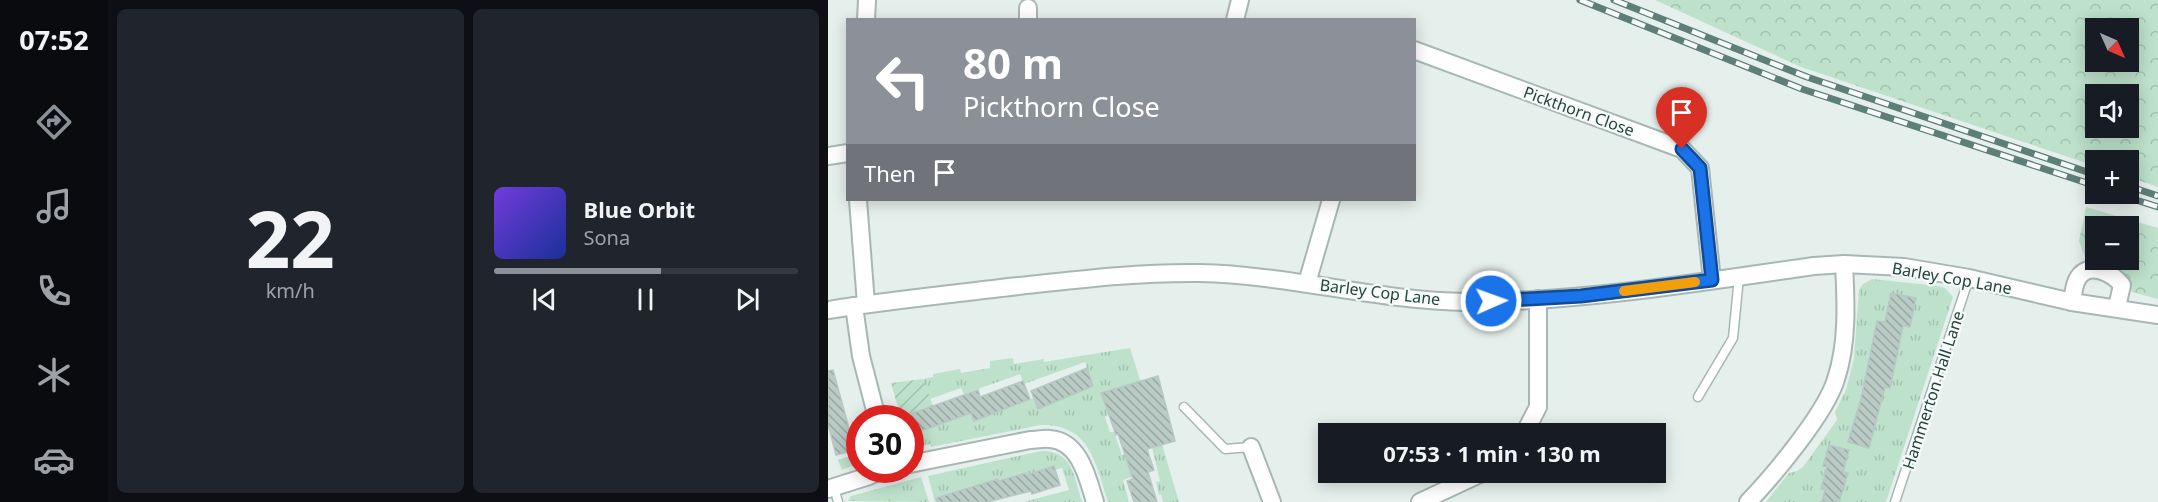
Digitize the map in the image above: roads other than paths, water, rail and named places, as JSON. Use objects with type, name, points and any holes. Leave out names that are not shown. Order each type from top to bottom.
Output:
[{"type":"street","points":[[866,18],[867,0]]},
{"type":"street","points":[[1235,18],[1240,0]]},
{"type":"street","name":"Pickthorn Close","points":[[1416,51],[1682,149],[1700,168],[1712,280]]},
{"type":"street","points":[[828,156],[846,153]]},
{"type":"street","points":[[858,201],[861,356],[874,405]]},
{"type":"street","points":[[1307,283],[1331,201]]},
{"type":"street","points":[[1748,502],[1779,467],[1805,431],[1825,403],[1836,380],[1845,320],[1844,264]]},
{"type":"street","name":"Barley Cop Lane","points":[[828,310],[1090,278],[1161,273],[1227,274],[1433,301],[1581,296],[1844,264],[1904,267],[1969,278],[2072,302],[2118,307],[2158,315]]},
{"type":"street","points":[[2072,302],[2078,278],[2086,271],[2101,270],[2115,276],[2122,285],[2118,307]]},
{"type":"street","points":[[1530,423],[1538,407],[1538,299]]},
{"type":"street","points":[[924,461],[1030,440],[1049,438],[1058,440],[1067,445],[1081,461],[1095,502]]},
{"type":"street","points":[[1251,447],[1272,502]]},
{"type":"street","points":[[833,492],[853,483]]},
{"type":"street","points":[[1420,502],[1461,483]]},
{"type":"lane","points":[[1698,397],[1733,338],[1739,277]]},
{"type":"lane","name":"Hammerton Hall Lane","points":[[1895,502],[1969,278]]},
{"type":"lane","points":[[1184,407],[1225,448],[1251,447]]},
{"type":"railway","points":[[1580,0],[1802,89],[2085,182]]},
{"type":"railway","points":[[1614,0],[1807,77],[2085,171]]},
{"type":"railway","points":[[2139,190],[2158,196]]},
{"type":"railway","points":[[2139,201],[2158,207]]}]
